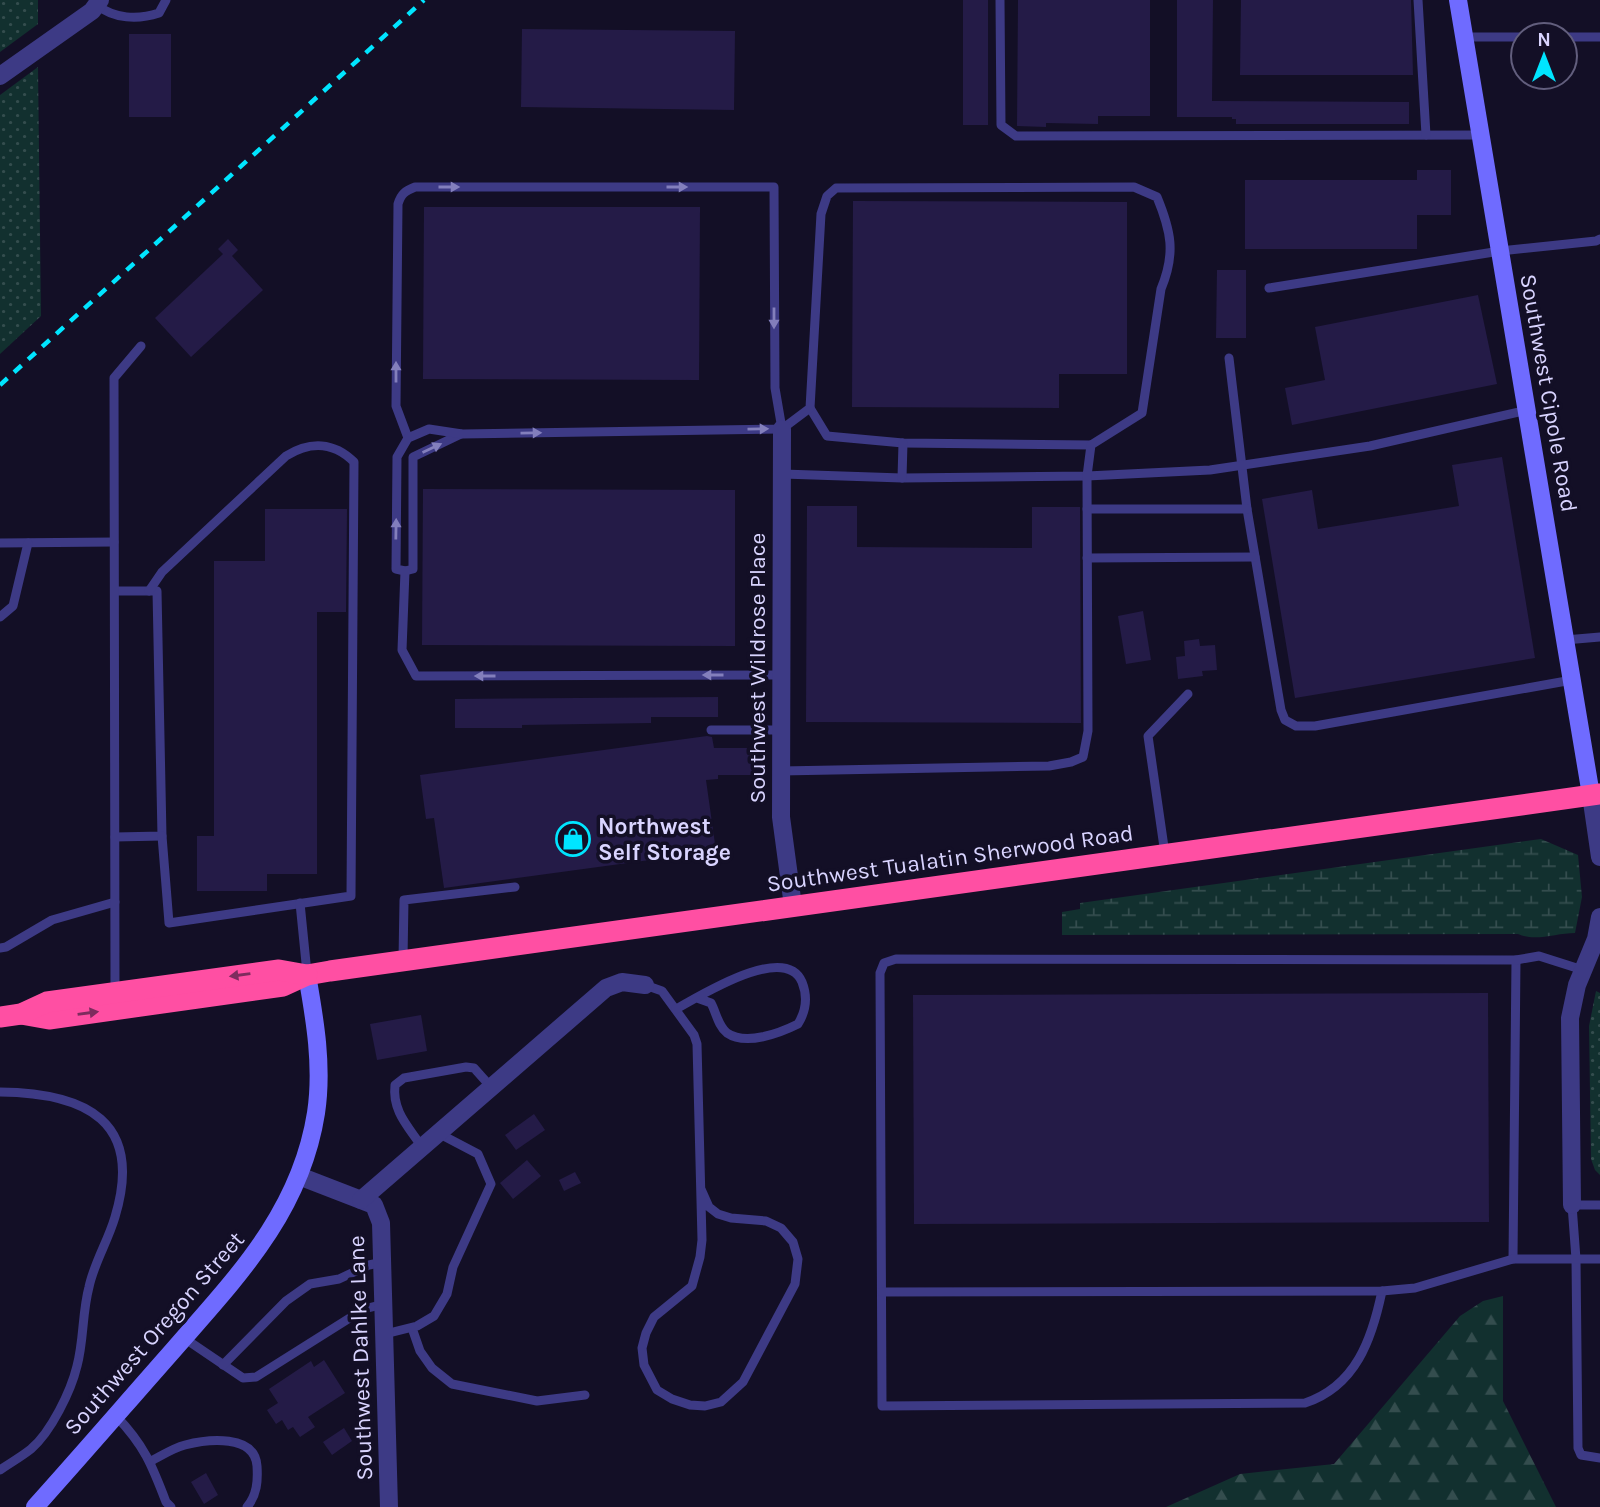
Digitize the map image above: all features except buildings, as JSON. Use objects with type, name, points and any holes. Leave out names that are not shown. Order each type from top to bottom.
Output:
[{"type":"highway","name":"Southwest Tualatin Sherwood Road","points":[[10,1015],[49,1019],[283,986],[307,975],[403,961],[1596,794]]},
{"type":"highway","name":"Southwest Tualatin Sherwood Road","points":[[10,1015],[47,1002],[115,992],[279,970],[307,975]]},
{"type":"street","name":"Southwest Cipole Road","points":[[1458,0],[1565,640],[1596,794]]},
{"type":"street","points":[[0,76],[92,10],[99,2]]},
{"type":"street","name":"Southwest Wildrose Place","points":[[782,429],[781,817],[793,906]]},
{"type":"street","points":[[1596,794],[1600,857]]},
{"type":"street","points":[[1572,1205],[1570,1018],[1577,985],[1596,939],[1600,917]]},
{"type":"street","name":"Southwest Oregon Street","points":[[34,1507],[184,1338],[264,1242],[288,1201],[299,1176],[316,1113],[319,1074],[315,1021],[307,975]]},
{"type":"street","points":[[360,1200],[606,988],[622,982],[645,985]]},
{"type":"street","name":"Southwest Dahlke Lane","points":[[299,1176],[374,1205],[381,1223],[388,1507]]},
{"type":"lane","points":[[99,2],[107,13],[117,17],[159,13],[166,0]]},
{"type":"lane","points":[[1000,0],[1001,125],[1016,136],[1481,135]]},
{"type":"lane","points":[[1418,0],[1426,135]]},
{"type":"lane","points":[[1465,37],[1509,37]]},
{"type":"lane","points":[[1579,37],[1600,37]]},
{"type":"lane","points":[[408,438],[396,406],[398,204],[400,196],[415,187],[774,187],[775,388],[782,429]]},
{"type":"lane","points":[[1134,187],[1157,197],[1168,224],[1170,256],[1161,289],[1142,414],[1091,445],[903,443],[827,436],[810,408],[821,214],[827,195],[836,188],[1134,187]]},
{"type":"lane","points":[[1269,288],[1500,251],[1600,239]]},
{"type":"lane","points":[[115,992],[114,379],[141,345]]},
{"type":"lane","points":[[1228,358],[1247,509],[1281,710],[1285,720],[1296,726],[1315,726],[1572,680]]},
{"type":"lane","points":[[462,434],[412,457],[413,569],[396,569],[397,457],[408,438],[429,429],[462,434],[782,429],[810,408]]},
{"type":"lane","points":[[783,474],[902,478],[1087,476],[1210,470],[1370,446],[1528,410]]},
{"type":"lane","points":[[902,478],[903,443]]},
{"type":"lane","points":[[114,591],[149,591],[157,591],[162,836],[169,923],[351,896],[354,462],[333,447],[318,445],[299,448],[162,572],[149,591]]},
{"type":"lane","points":[[781,771],[1049,766],[1083,757],[1088,731],[1087,476],[1091,445]]},
{"type":"lane","points":[[1087,509],[1247,509]]},
{"type":"lane","points":[[0,543],[114,542]]},
{"type":"lane","points":[[0,617],[13,606],[28,543]]},
{"type":"lane","points":[[1087,558],[1255,557]]},
{"type":"lane","points":[[405,571],[402,650],[416,676],[781,675]]},
{"type":"lane","points":[[1565,640],[1600,637]]},
{"type":"lane","points":[[1165,854],[1148,736],[1188,694]]},
{"type":"lane","points":[[711,730],[781,730]]},
{"type":"lane","points":[[115,837],[162,836]]},
{"type":"lane","points":[[403,961],[404,900],[515,887]]},
{"type":"lane","points":[[0,948],[52,920],[115,902]]},
{"type":"lane","points":[[300,904],[307,975]]},
{"type":"lane","points":[[1382,1291],[1372,1335],[1362,1354],[1336,1387],[1321,1398],[1305,1403],[882,1406],[880,973],[884,963],[895,959],[1516,960],[1539,956],[1583,970]]},
{"type":"lane","points":[[1513,1259],[1516,960]]},
{"type":"lane","points":[[676,1009],[697,998],[751,971],[782,967],[799,976],[806,997],[805,1008],[798,1024],[765,1036],[745,1038],[727,1033],[711,1003],[697,998]]},
{"type":"lane","points":[[645,985],[662,991],[676,1009],[694,1035],[699,1055],[701,1189],[702,1240],[697,1274],[692,1286],[654,1317],[646,1333],[642,1348],[644,1365],[657,1390],[672,1399],[690,1405],[705,1406],[721,1402],[743,1382],[795,1284],[798,1259],[793,1242],[781,1228],[766,1221],[718,1214],[709,1208],[701,1189]]},
{"type":"lane","points":[[422,1147],[398,1111],[393,1099],[395,1085],[404,1078],[466,1066],[474,1068],[491,1087]]},
{"type":"lane","points":[[0,1092],[31,1092],[77,1102],[102,1120],[120,1146],[124,1177],[115,1217],[89,1286],[77,1367],[68,1390],[50,1426],[32,1448],[0,1470]]},
{"type":"lane","points":[[385,1334],[412,1328],[434,1316],[447,1294],[453,1267],[491,1184],[478,1154],[438,1133]]},
{"type":"lane","points":[[1600,1205],[1572,1205],[1576,1259],[1578,1448],[1581,1455],[1600,1458]]},
{"type":"lane","points":[[882,1292],[1382,1291],[1415,1288],[1513,1259],[1600,1259]]},
{"type":"lane","points":[[223,1364],[286,1301],[310,1284],[339,1279],[369,1265],[383,1262]]},
{"type":"lane","points":[[184,1338],[243,1378],[256,1377],[364,1309],[384,1304]]},
{"type":"lane","points":[[412,1328],[420,1351],[432,1368],[452,1384],[537,1401],[584,1395]]},
{"type":"lane","points":[[116,1416],[136,1437],[150,1461],[166,1502],[171,1507]]},
{"type":"lane","points":[[150,1461],[185,1445],[226,1440],[248,1447],[257,1457],[258,1482],[252,1501],[247,1507]]},
{"type":"green space","points":[[0,0],[38,0],[38,24],[0,52]]},
{"type":"green space","points":[[38,67],[41,316],[0,354],[0,95]]},
{"type":"green space","points":[[1541,839],[1578,855],[1582,897],[1575,933],[1538,937],[1518,934],[1062,935],[1062,912],[1080,909],[1080,903]]},
{"type":"green space","points":[[1596,991],[1600,993],[1600,1175],[1591,1159],[1589,1026]]},
{"type":"green space","points":[[1503,1296],[1503,1401],[1556,1507],[1166,1507],[1240,1474],[1334,1464],[1460,1316],[1483,1301]]},
{"type":"railway","points":[[0,385],[424,0]]},
{"type":"place","name":"Northwest Self Storage","points":[[573,839]]}]
